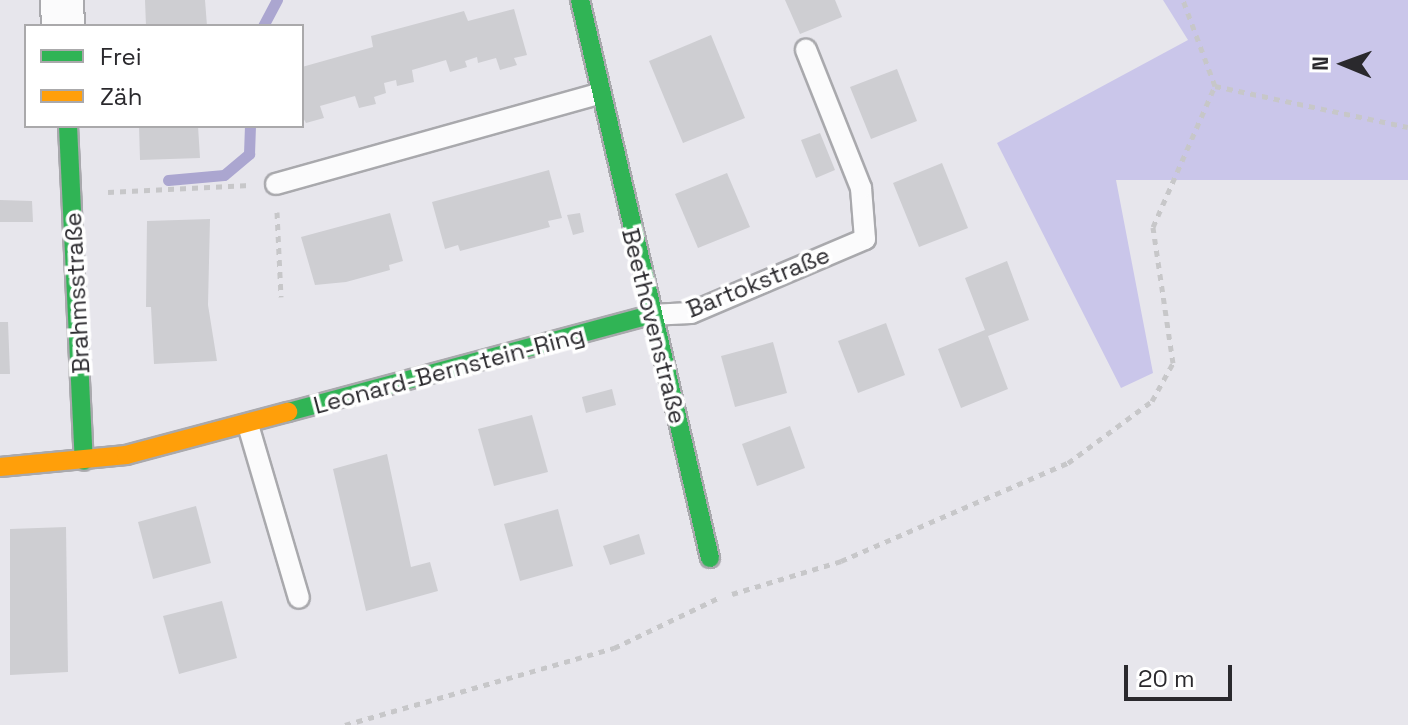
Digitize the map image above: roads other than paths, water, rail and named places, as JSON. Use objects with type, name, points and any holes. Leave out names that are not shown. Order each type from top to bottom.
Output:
[{"type":"street","points":[[62,0],[63,24]]},
{"type":"street","name":"Beethovenstraße","points":[[580,0],[650,315],[710,558]]},
{"type":"street","name":"Brahmsstraße","points":[[68,128],[84,461]]},
{"type":"street","name":"Leonard-Bernstein-Ring","points":[[0,467],[84,461],[248,425],[650,315]]},
{"type":"lane","name":"Bartokstraße","points":[[650,315],[691,313],[865,239],[861,188],[806,50]]},
{"type":"lane","points":[[276,184],[599,94]]},
{"type":"lane","points":[[248,425],[299,598]]},
{"type":"waterway","points":[[264,24],[277,0]]},
{"type":"waterway","points":[[168,180],[224,175],[249,154],[250,128]]}]
